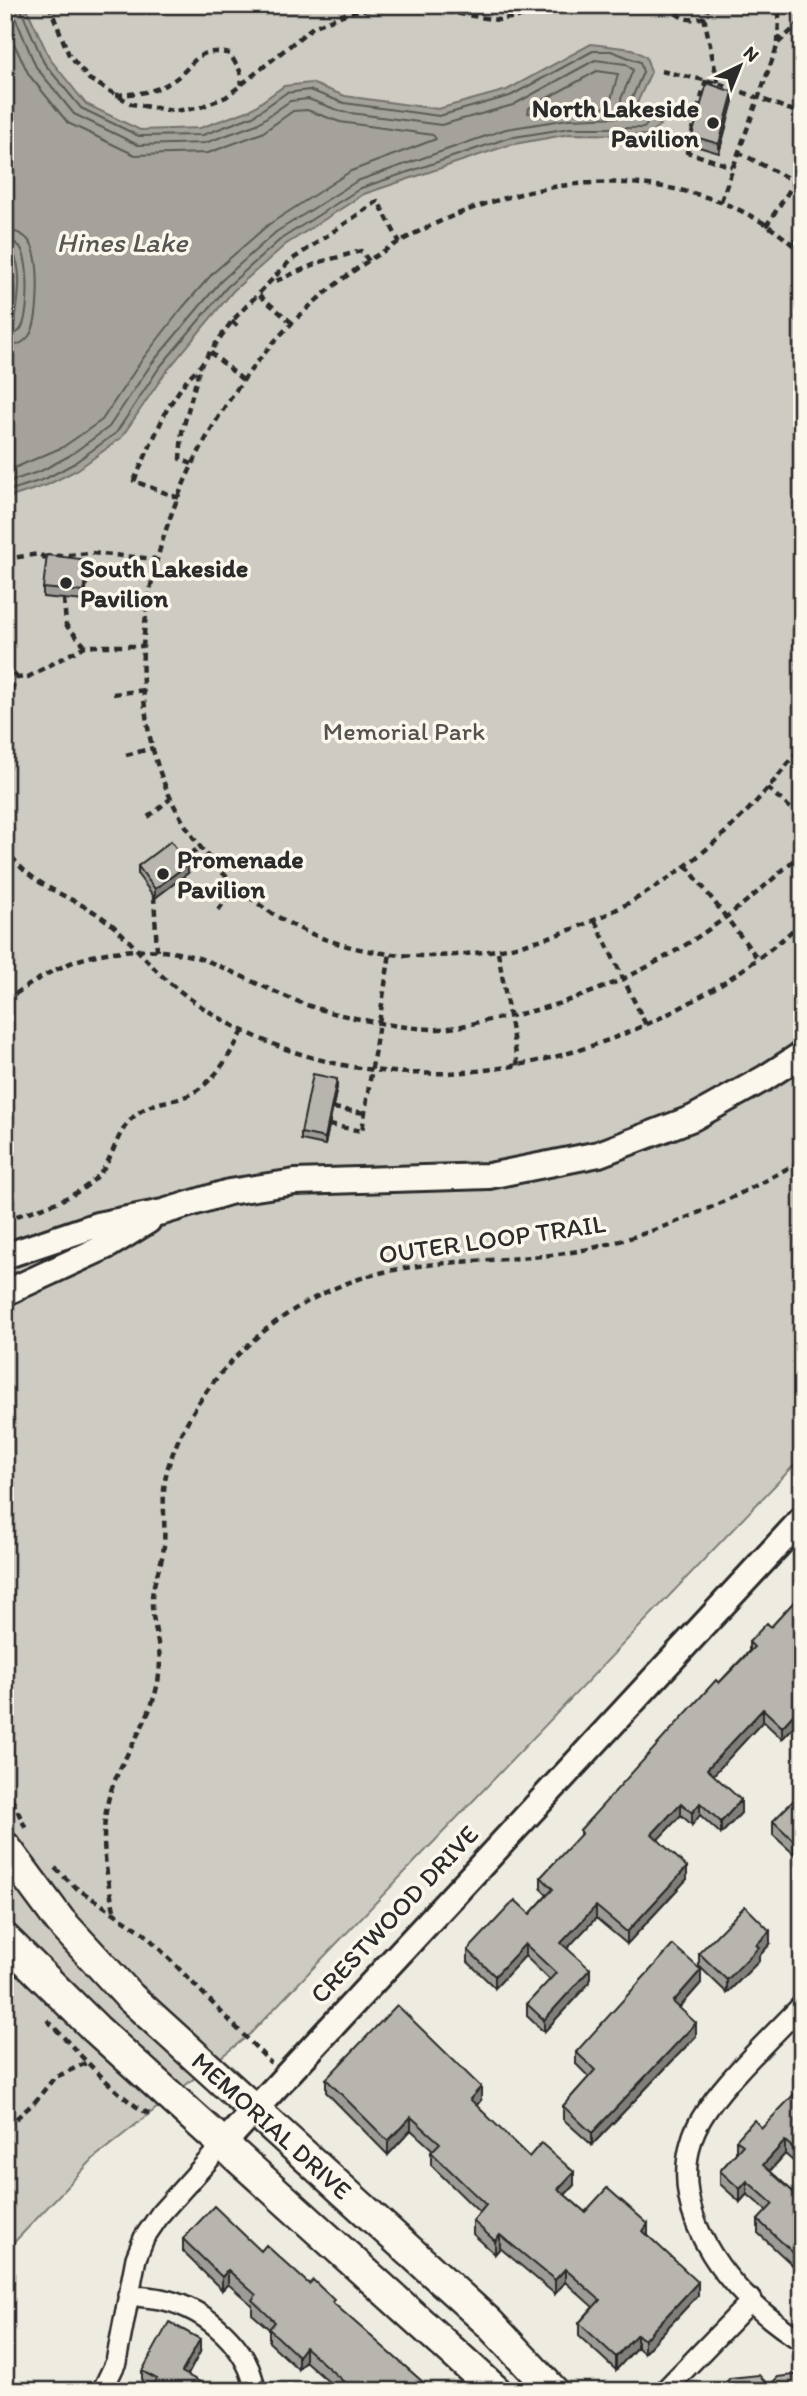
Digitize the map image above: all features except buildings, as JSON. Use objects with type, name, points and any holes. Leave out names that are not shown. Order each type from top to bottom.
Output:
[{"type":"main road","name":"MEMORIAL DRIVE","points":[[19,1844],[60,1921],[130,1997],[488,2322],[553,2391]]},
{"type":"main road","name":"MEMORIAL DRIVE","points":[[5,1939],[96,2029],[496,2391]]},
{"type":"street","points":[[5,1256],[97,1225],[163,1212],[229,1192],[295,1182],[489,1176],[599,1154],[693,1118],[802,1054]]},
{"type":"street","points":[[5,1293],[109,1245],[163,1212]]},
{"type":"street","name":"CRESTWOOD DRIVE","points":[[102,2391],[116,2362],[128,2295],[144,2238],[161,2213],[285,2075],[802,1519]]},
{"type":"street","points":[[802,2005],[717,2098],[694,2134],[685,2174],[690,2211],[713,2258],[752,2300],[802,2341]]},
{"type":"street","points":[[128,2295],[167,2300],[197,2313],[216,2327],[244,2356],[253,2372],[255,2391]]},
{"type":"street","points":[[664,2391],[752,2300]]},
{"type":"lane","points":[[272,2391],[288,2391]]},
{"type":"path","points":[[48,5],[69,55],[89,79],[113,95],[151,110],[174,111],[198,108],[226,97],[243,86],[286,46],[313,27],[350,12],[404,5],[498,20],[549,12],[563,5]]},
{"type":"path","points":[[667,5],[682,19],[704,17]]},
{"type":"path","points":[[710,5],[704,17],[719,83]]},
{"type":"path","points":[[721,201],[778,44],[779,15],[771,5]]},
{"type":"path","points":[[778,44],[802,21]]},
{"type":"path","points":[[113,95],[149,93],[172,82],[198,55],[215,51],[230,54],[240,71],[243,86]]},
{"type":"path","points":[[661,71],[719,83],[802,114]]},
{"type":"path","points":[[706,80],[687,152],[733,167]]},
{"type":"path","points":[[738,152],[795,183],[802,184]]},
{"type":"path","points":[[802,254],[766,226],[721,201],[651,185],[611,182],[510,194],[450,215],[369,261],[292,323],[244,381],[192,464],[156,559],[145,615],[143,646],[145,690],[153,748],[170,799],[200,847],[237,887],[268,912],[305,933],[339,945],[390,953],[458,956],[498,951],[534,944],[595,921],[641,897],[686,865],[720,836],[767,788],[802,745]]},
{"type":"path","points":[[766,226],[795,183]]},
{"type":"path","points":[[179,498],[134,481],[167,409],[232,321],[272,283],[290,261],[378,201],[400,243]]},
{"type":"path","points":[[792,244],[802,233]]},
{"type":"path","points":[[272,283],[342,255],[361,251],[369,261]]},
{"type":"path","points":[[259,295],[292,323]]},
{"type":"path","points":[[232,321],[240,329]]},
{"type":"path","points":[[210,352],[244,381]]},
{"type":"path","points":[[192,464],[180,459],[182,432],[200,366]]},
{"type":"path","points":[[5,559],[38,554],[44,557],[91,553],[156,559]]},
{"type":"path","points":[[44,557],[47,564]]},
{"type":"path","points":[[64,599],[66,625],[85,646]]},
{"type":"path","points":[[5,638],[10,668],[17,678]]},
{"type":"path","points":[[17,678],[28,677],[85,646],[143,646]]},
{"type":"path","points":[[5,701],[17,678]]},
{"type":"path","points":[[113,694],[145,690]]},
{"type":"path","points":[[126,755],[153,748]]},
{"type":"path","points":[[767,788],[802,818]]},
{"type":"path","points":[[148,817],[170,799]]},
{"type":"path","points":[[5,847],[50,891],[107,920],[190,998],[243,1031],[312,1056],[371,1070],[432,1073],[518,1066],[594,1046],[684,1006],[758,958],[802,922]]},
{"type":"path","points":[[179,862],[200,847]]},
{"type":"path","points":[[5,1001],[67,964],[92,957],[157,951],[208,961],[295,1003],[379,1021],[438,1029],[509,1016],[584,997],[685,946],[769,884],[802,852]]},
{"type":"path","points":[[686,865],[758,958]]},
{"type":"path","points":[[218,910],[237,887]]},
{"type":"path","points":[[153,896],[157,951]]},
{"type":"path","points":[[595,921],[646,1025]]},
{"type":"path","points":[[498,951],[518,1066]]},
{"type":"path","points":[[329,1125],[362,1131],[390,953]]},
{"type":"path","points":[[5,1220],[86,1186],[104,1167],[120,1132],[129,1122],[149,1106],[202,1087],[222,1066],[243,1031]]},
{"type":"path","points":[[333,1108],[365,1113]]},
{"type":"path","name":"OUTER LOOP TRAIL","points":[[114,1910],[104,1864],[105,1819],[109,1797],[150,1707],[159,1677],[160,1642],[152,1598],[164,1546],[164,1488],[169,1467],[186,1427],[234,1359],[286,1315],[341,1286],[400,1269],[558,1255],[599,1246],[670,1223],[727,1199],[802,1160]]},
{"type":"path","points":[[5,1765],[19,1844]]},
{"type":"path","points":[[51,1864],[75,1887],[114,1910],[145,1933],[285,2075]]},
{"type":"path","points":[[5,2122],[12,2122],[34,2103],[54,2078],[88,2062]]},
{"type":"green space","name":"Memorial Park","points":[[5,5],[802,5],[802,1457],[250,2034],[95,2157],[5,2252]]},
{"type":"water","name":"Hines Lake","points":[[5,5],[25,5],[50,59],[86,104],[140,130],[200,128],[250,110],[284,86],[311,83],[345,96],[438,109],[507,90],[591,44],[632,49],[646,57],[651,72],[637,103],[660,125],[647,135],[570,134],[509,145],[364,194],[285,245],[233,291],[165,373],[121,438],[77,470],[47,485],[5,499],[5,333],[11,291],[5,248]]},
{"type":"place","name":"North Lakeside Pavilion","points":[[713,123]]},
{"type":"place","name":"South Lakeside Pavilion","points":[[66,583]]},
{"type":"place","name":"Promenade Pavilion","points":[[163,874]]}]
